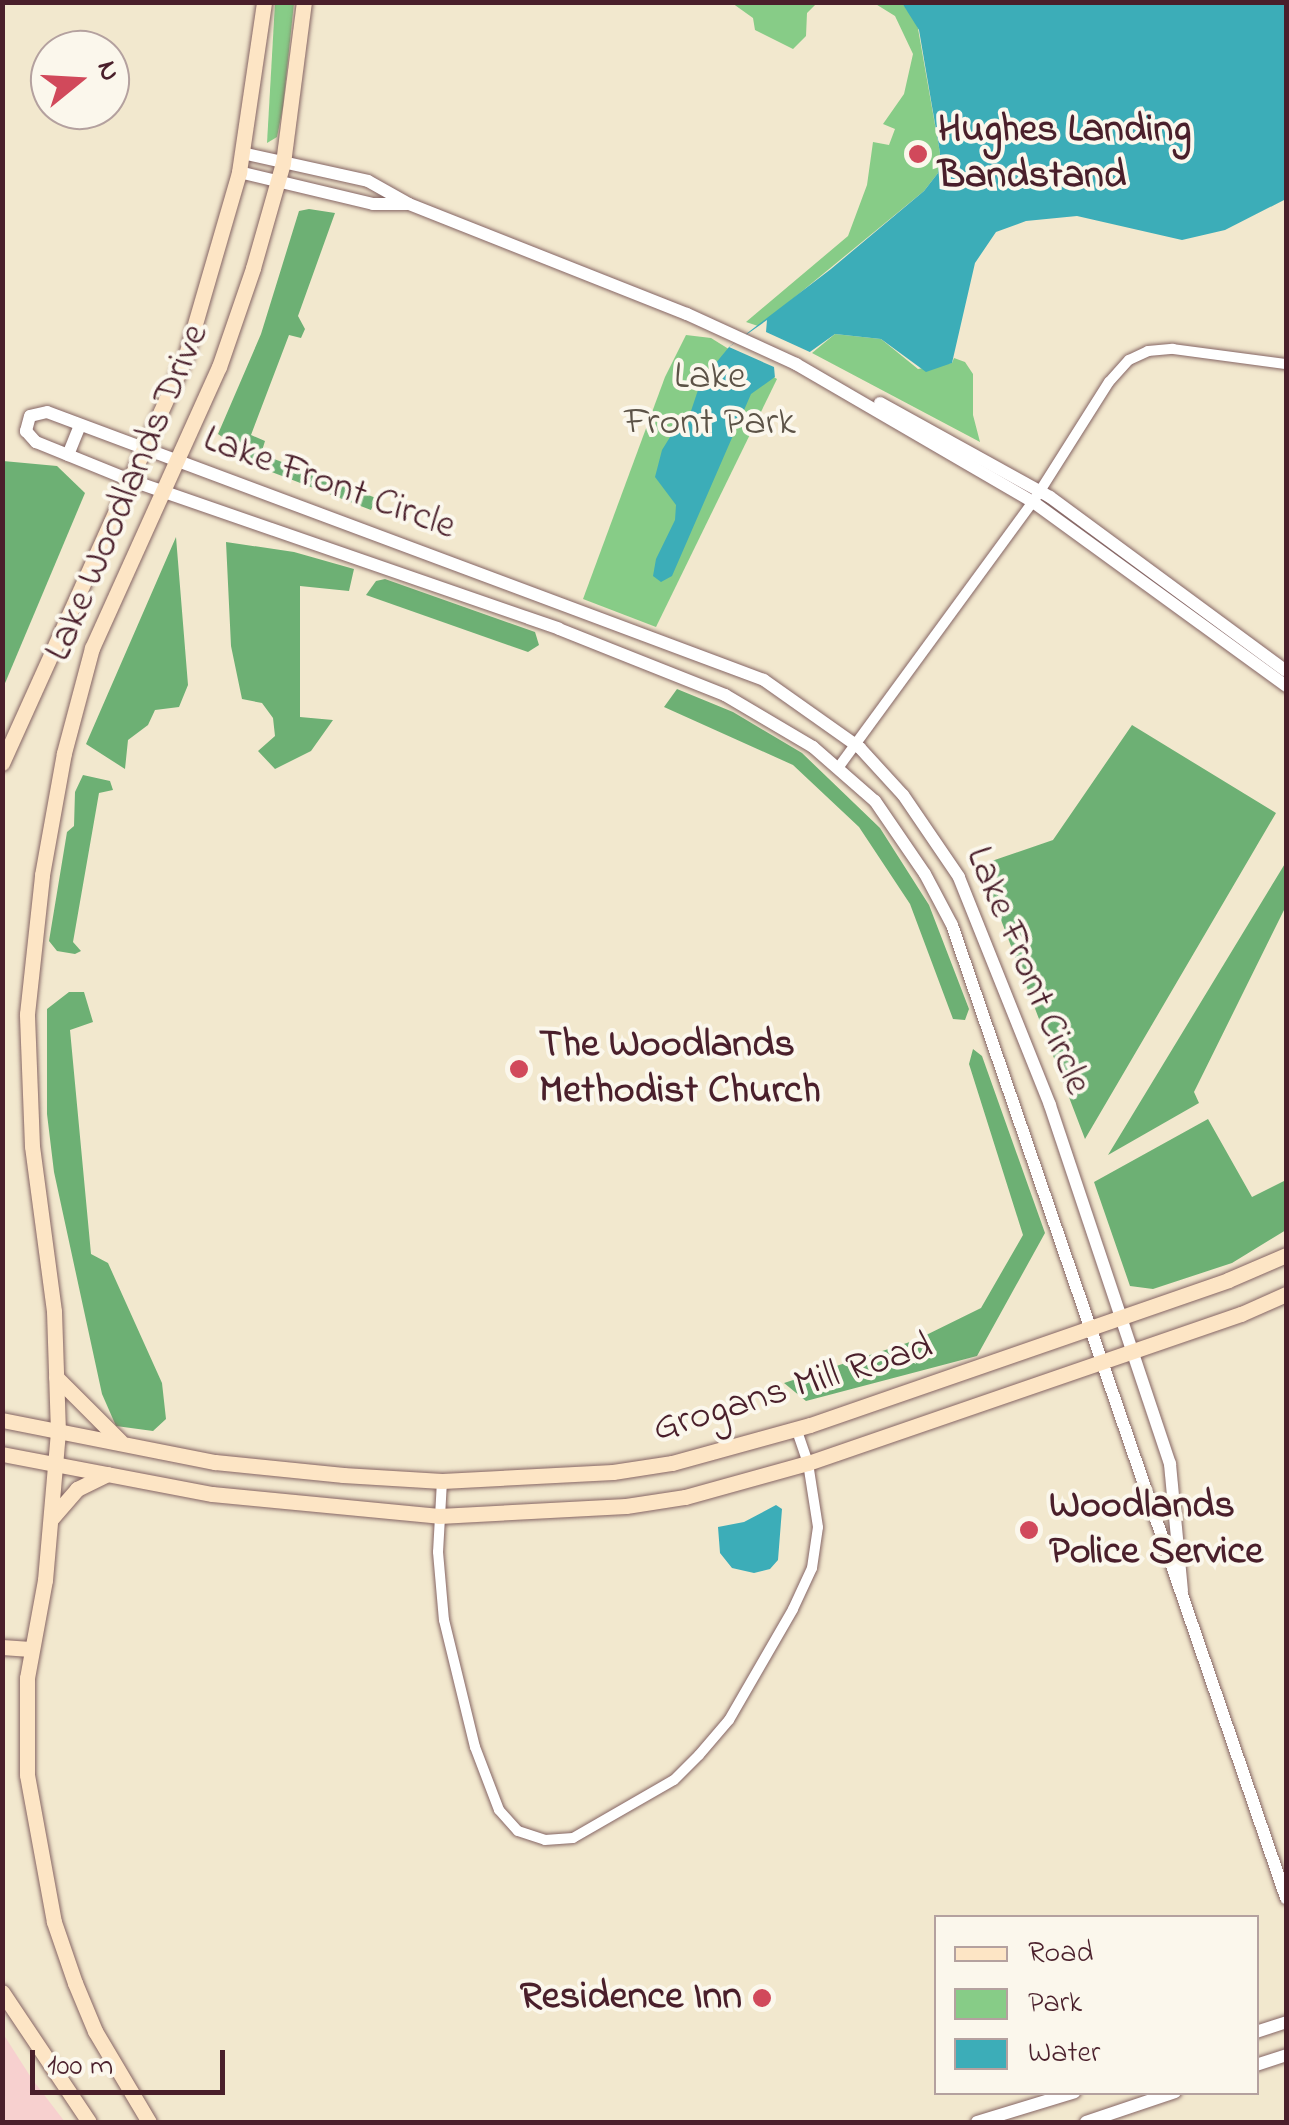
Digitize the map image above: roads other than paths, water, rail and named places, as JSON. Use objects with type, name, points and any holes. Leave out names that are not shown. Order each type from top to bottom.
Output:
[{"type":"main road","name":"Lake Woodlands Drive","points":[[2,764],[186,355],[239,172],[264,2]]},
{"type":"main road","name":"Lake Woodlands Drive","points":[[149,2122],[95,2030],[54,1922],[26,1775],[30,1650],[45,1580],[58,1432],[54,1311],[32,1146],[27,1014],[42,876],[64,753],[92,648],[219,367],[282,163],[304,2]]},
{"type":"main road","name":"Grogans Mill Road","points":[[2,1420],[215,1462],[442,1481],[614,1472],[672,1463],[796,1429],[1286,1255]]},
{"type":"main road","name":"Grogans Mill Road","points":[[2,1454],[227,1496],[439,1516],[642,1504],[685,1497],[808,1463],[1286,1294]]},
{"type":"main road","points":[[56,1377],[123,1444]]},
{"type":"main road","points":[[51,1519],[77,1488],[108,1474]]},
{"type":"main road","points":[[2,1647],[30,1650]]},
{"type":"main road","points":[[2,1992],[89,2122]]},
{"type":"street","points":[[242,153],[368,181],[409,204],[742,338],[860,398],[896,411],[1037,496],[1286,671]]},
{"type":"street","points":[[239,172],[373,204],[409,204]]},
{"type":"street","points":[[838,768],[1037,496],[1109,382],[1129,360],[1148,351],[1173,349],[1286,364]]},
{"type":"street","name":"Lake Front Circle","points":[[1182,1591],[1174,1477],[1050,1105],[959,877],[903,795],[857,746],[764,680],[42,411],[26,422],[32,440],[127,479],[559,629],[725,695],[772,720],[838,768],[875,801],[902,838],[952,925],[1286,1898]]},
{"type":"street","points":[[68,455],[80,425]]},
{"type":"street","points":[[1037,496],[1286,686]]},
{"type":"street","points":[[442,1481],[439,1516],[444,1620],[475,1747],[499,1810],[518,1831],[545,1840],[573,1838],[674,1780],[728,1720],[812,1568],[818,1527],[808,1463],[796,1429]]},
{"type":"street","points":[[1259,2031],[1286,2022]]},
{"type":"street","points":[[1259,2064],[1286,2055]]},
{"type":"street","points":[[977,2122],[1066,2095]]},
{"type":"street","points":[[1086,2122],[1166,2095]]},
{"type":"street","points":[[1039,2104],[1044,2122]]},
{"type":"water","points":[[902,3],[1286,3],[1286,199],[1225,230],[1182,240],[1077,216],[1026,221],[996,232],[975,263],[952,363],[926,372],[881,339],[835,334],[751,394],[672,576],[661,582],[653,576],[656,559],[675,520],[676,505],[655,477],[662,450],[680,421],[689,417],[701,381],[729,347],[831,269],[924,191],[938,173],[940,153],[919,30]]},
{"type":"water","points":[[776,1505],[782,1509],[778,1560],[770,1569],[754,1573],[732,1568],[720,1553],[718,1527],[744,1522]]},
{"type":"place","name":"Hughes Landing Bandstand","points":[[918,154]]},
{"type":"place","name":"The Woodlands Methodist Church","points":[[519,1069]]},
{"type":"place","name":"Woodlands Police Service","points":[[1029,1530]]},
{"type":"place","name":"Residence Inn","points":[[762,1998]]},
{"type":"park label","name":"Lake Front Park","points":[[710,401]]}]
